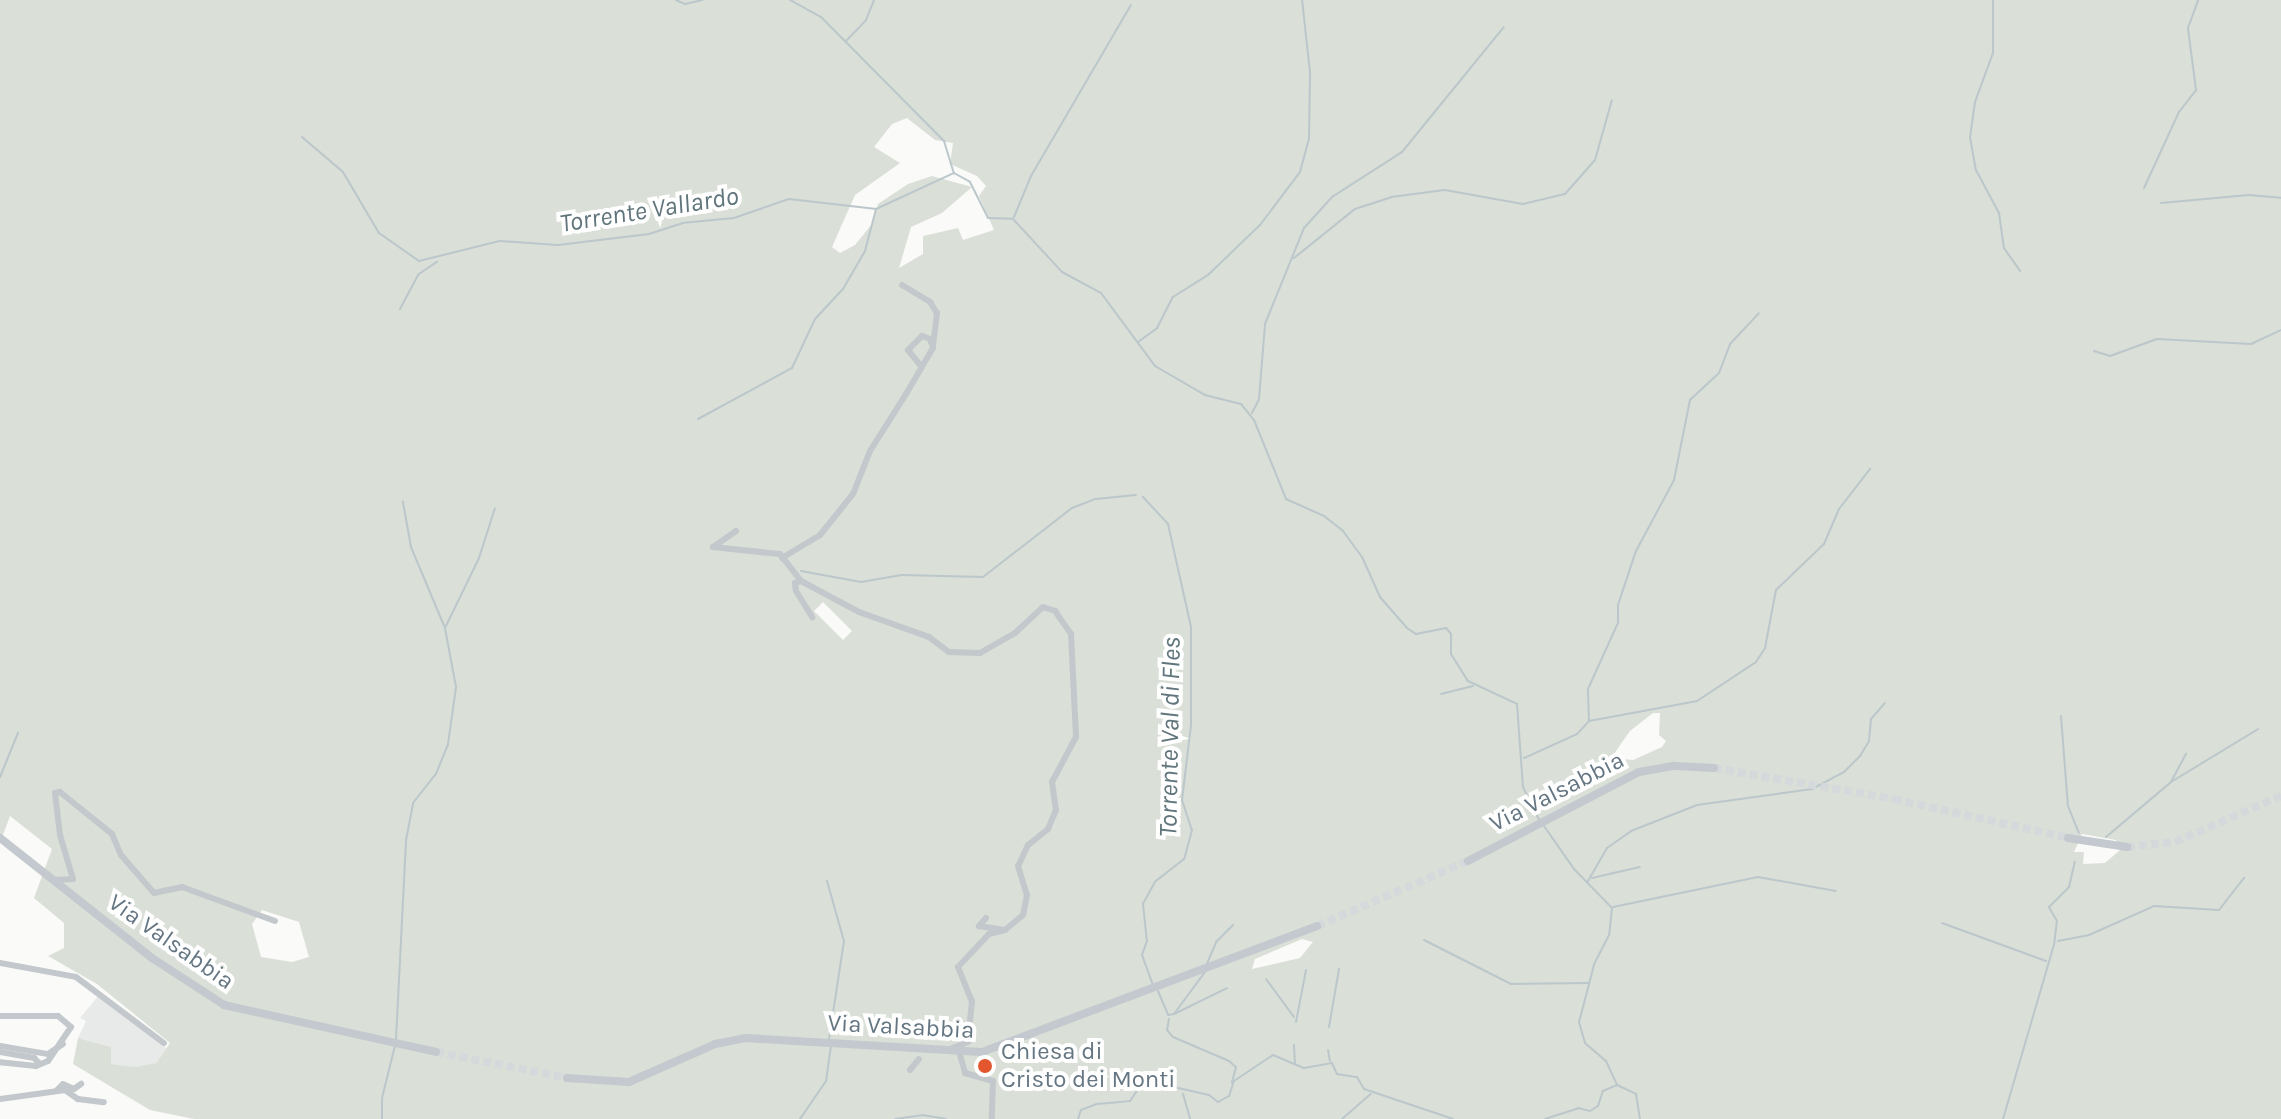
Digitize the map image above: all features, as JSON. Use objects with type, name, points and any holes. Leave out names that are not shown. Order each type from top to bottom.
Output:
[{"type":"main road","name":"Via Valsabbia","points":[[1470,860],[1618,781],[1649,769],[1714,768]]},
{"type":"main road","name":"Via Valsabbia","points":[[0,838],[152,958],[189,984],[249,1014],[433,1051]]},
{"type":"main road","points":[[2068,838],[2127,847]]},
{"type":"main road","name":"Via Valsabbia","points":[[567,1078],[629,1082],[708,1047],[735,1039],[755,1038],[960,1055],[1013,1042],[1149,985],[1317,926]]},
{"type":"street","points":[[736,531],[713,547],[782,558],[820,535],[840,515],[879,434],[933,348],[937,313],[930,302],[902,285]]},
{"type":"street","points":[[922,367],[910,359],[910,341],[922,336],[930,339],[933,348]]},
{"type":"street","points":[[782,558],[801,581],[964,656],[999,644],[1043,607],[1064,622],[1073,643],[1076,737],[1052,782],[1053,819],[1028,845],[1018,866],[1027,895],[1025,910],[1005,930],[989,934],[958,967],[972,1001],[969,1037],[942,1054]]},
{"type":"street","points":[[801,581],[795,583],[796,591],[812,617]]},
{"type":"street","points":[[53,880],[73,879],[60,835],[55,793],[60,792],[112,834],[121,855],[154,893],[182,887],[275,921]]},
{"type":"street","points":[[986,918],[979,926],[1005,930]]},
{"type":"street","points":[[0,963],[76,977],[164,1043]]},
{"type":"street","points":[[0,1016],[64,1018],[71,1027],[63,1044],[40,1064],[0,1062]]},
{"type":"street","points":[[0,1046],[48,1054],[63,1044]]},
{"type":"street","points":[[0,1052],[34,1058],[40,1064]]},
{"type":"street","points":[[960,1055],[965,1073],[991,1078],[992,1119]]},
{"type":"street","points":[[910,1070],[919,1059]]},
{"type":"street","points":[[57,1090],[63,1084],[74,1089],[81,1084]]},
{"type":"street","points":[[0,1099],[57,1090],[78,1099],[104,1102]]},
{"type":"shaded area","points":[[0,0],[2281,0],[2281,1119],[194,1119],[150,1110],[73,1064],[78,1038],[111,1047],[111,1064],[135,1067],[156,1063],[170,1043],[97,984],[48,956],[64,948],[64,923],[34,898],[52,849],[10,816],[0,843]],"holes":[[[907,118],[935,140],[953,143],[950,164],[977,176],[986,186],[979,196],[994,230],[963,240],[958,228],[923,236],[923,254],[899,268],[911,227],[942,213],[972,187],[932,176],[908,184],[878,204],[872,224],[855,245],[840,253],[832,247],[855,195],[900,163],[874,147],[892,124]],[[823,602],[852,631],[843,640],[814,611]],[[1653,713],[1660,713],[1659,735],[1666,741],[1662,747],[1633,760],[1611,758],[1630,731]],[[2082,834],[2116,840],[2120,850],[2105,863],[2083,864],[2084,852],[2074,852]],[[262,910],[299,922],[309,957],[292,962],[261,957],[252,924]],[[1302,939],[1313,942],[1300,958],[1252,969],[1255,959]]]},
{"type":"shaded area","points":[[99,995],[166,1048],[156,1063],[135,1067],[111,1064],[111,1047],[78,1038],[86,1021],[80,1018]]},
{"type":"waterway","points":[[676,0],[685,4],[703,0]]},
{"type":"waterway","points":[[790,0],[821,17],[944,141],[954,173],[970,182],[988,218],[1013,219],[1062,272],[1101,293],[1155,366],[1205,395],[1241,404],[1254,420],[1286,499],[1324,516],[1343,531],[1363,559],[1380,597],[1407,628],[1416,634],[1446,628],[1451,634],[1451,654],[1468,681],[1517,704],[1523,787],[1540,822]]},
{"type":"waterway","points":[[846,41],[866,20],[874,0]]},
{"type":"waterway","points":[[1138,342],[1157,328],[1173,297],[1208,275],[1260,225],[1300,172],[1309,139],[1310,72],[1302,0]]},
{"type":"waterway","points":[[1993,0],[1993,53],[1975,102],[1970,137],[1976,170],[1999,213],[2004,248],[2020,271]]},
{"type":"waterway","points":[[2144,188],[2179,112],[2196,90],[2188,28],[2198,0]]},
{"type":"waterway","points":[[1014,217],[1031,176],[1131,5]]},
{"type":"waterway","points":[[1252,413],[1259,399],[1265,324],[1304,228],[1332,197],[1402,152],[1504,27]]},
{"type":"waterway","points":[[1294,258],[1355,209],[1391,197],[1445,190],[1523,204],[1565,194],[1595,160],[1612,100]]},
{"type":"waterway","name":"Torrente Vallardo","points":[[302,137],[343,172],[379,233],[419,261],[499,241],[558,245],[649,234],[682,223],[734,218],[789,199],[876,209],[954,173]]},
{"type":"waterway","points":[[2161,203],[2249,195],[2281,198]]},
{"type":"waterway","points":[[698,419],[792,368],[815,319],[843,289],[865,251],[876,209]]},
{"type":"waterway","points":[[400,309],[419,274],[437,262]]},
{"type":"waterway","points":[[1524,758],[1577,734],[1589,721],[1588,689],[1618,623],[1618,605],[1636,551],[1674,480],[1690,400],[1719,373],[1730,344],[1759,313]]},
{"type":"waterway","points":[[2094,351],[2110,356],[2157,339],[2251,344],[2281,330]]},
{"type":"waterway","points":[[1589,721],[1697,701],[1756,662],[1765,648],[1776,590],[1824,544],[1839,509],[1870,469]]},
{"type":"waterway","name":"Torrente Val di Fles","points":[[801,571],[861,582],[901,575],[983,577],[1072,508],[1096,499],[1136,495]]},
{"type":"waterway","name":"Torrente Val di Fles","points":[[1143,497],[1168,524],[1191,627],[1191,725],[1182,800],[1192,830],[1184,859],[1155,882],[1143,904],[1147,941],[1142,955],[1152,983]]},
{"type":"waterway","points":[[396,1039],[406,840],[413,803],[436,774],[448,744],[456,687],[445,628],[411,547],[403,502]]},
{"type":"waterway","points":[[445,628],[479,558],[495,508]]},
{"type":"waterway","points":[[1441,694],[1473,686]]},
{"type":"waterway","points":[[1588,881],[1607,848],[1631,831],[1697,805],[1812,789],[1844,772],[1860,756],[1869,741],[1871,719],[1885,703]]},
{"type":"waterway","points":[[2061,716],[2068,806],[2079,833]]},
{"type":"waterway","points":[[2171,782],[2258,729]]},
{"type":"waterway","points":[[0,777],[18,733]]},
{"type":"waterway","points":[[2106,837],[2171,782],[2186,754]]},
{"type":"waterway","points":[[1544,826],[1574,869],[1612,908],[1609,935],[1594,965],[1579,1022],[1585,1043],[1606,1061],[1617,1085]]},
{"type":"waterway","points":[[2003,1119],[2054,945],[2057,921],[2049,907],[2069,887],[2075,862]]},
{"type":"waterway","points":[[1592,878],[1640,867]]},
{"type":"waterway","points":[[1613,907],[1758,877],[1836,891]]},
{"type":"waterway","points":[[2058,941],[2089,935],[2154,906],[2219,910],[2244,878]]},
{"type":"waterway","points":[[827,881],[844,941],[829,1039]]},
{"type":"waterway","points":[[1942,923],[2046,961]]},
{"type":"waterway","points":[[1206,966],[1216,942],[1233,925]]},
{"type":"waterway","points":[[1424,940],[1511,984],[1588,983]]},
{"type":"waterway","points":[[1329,1027],[1339,969]]},
{"type":"waterway","points":[[1296,1022],[1306,970]]},
{"type":"waterway","points":[[1158,991],[1168,1015],[1174,1014],[1205,972]]},
{"type":"waterway","points":[[1266,979],[1294,1017]]},
{"type":"waterway","points":[[1174,1014],[1227,988]]},
{"type":"waterway","name":"Torrente Val di Fles","points":[[1169,1019],[1167,1030],[1173,1037],[1229,1061],[1236,1067],[1232,1082]]},
{"type":"waterway","points":[[800,1119],[826,1081],[831,1045]]},
{"type":"waterway","points":[[1294,1045],[1295,1064]]},
{"type":"waterway","points":[[382,1119],[382,1098],[395,1046]]},
{"type":"waterway","points":[[1328,1050],[1330,1061]]},
{"type":"waterway","points":[[1078,1119],[1081,1110],[1097,1104],[1130,1101],[1140,1086],[1161,1084],[1209,1095],[1218,1102],[1229,1096],[1234,1081],[1273,1055],[1304,1068],[1332,1063],[1337,1074],[1357,1077],[1364,1089],[1453,1119]]},
{"type":"waterway","points":[[1545,1119],[1578,1108],[1590,1111],[1598,1106],[1603,1091],[1617,1085],[1636,1094],[1640,1119]]},
{"type":"waterway","points":[[1183,1094],[1190,1119]]},
{"type":"waterway","points":[[1342,1119],[1371,1094]]},
{"type":"waterway","points":[[895,1119],[922,1115],[946,1119]]},
{"type":"tunnel","points":[[1714,768],[1894,799],[2068,838]]},
{"type":"tunnel","points":[[2127,847],[2175,842],[2281,796]]},
{"type":"tunnel","points":[[1317,926],[1468,861]]},
{"type":"tunnel","points":[[436,1052],[567,1078]]},
{"type":"place","name":"Chiesa di Cristo dei Monti","points":[[985,1066]]}]
